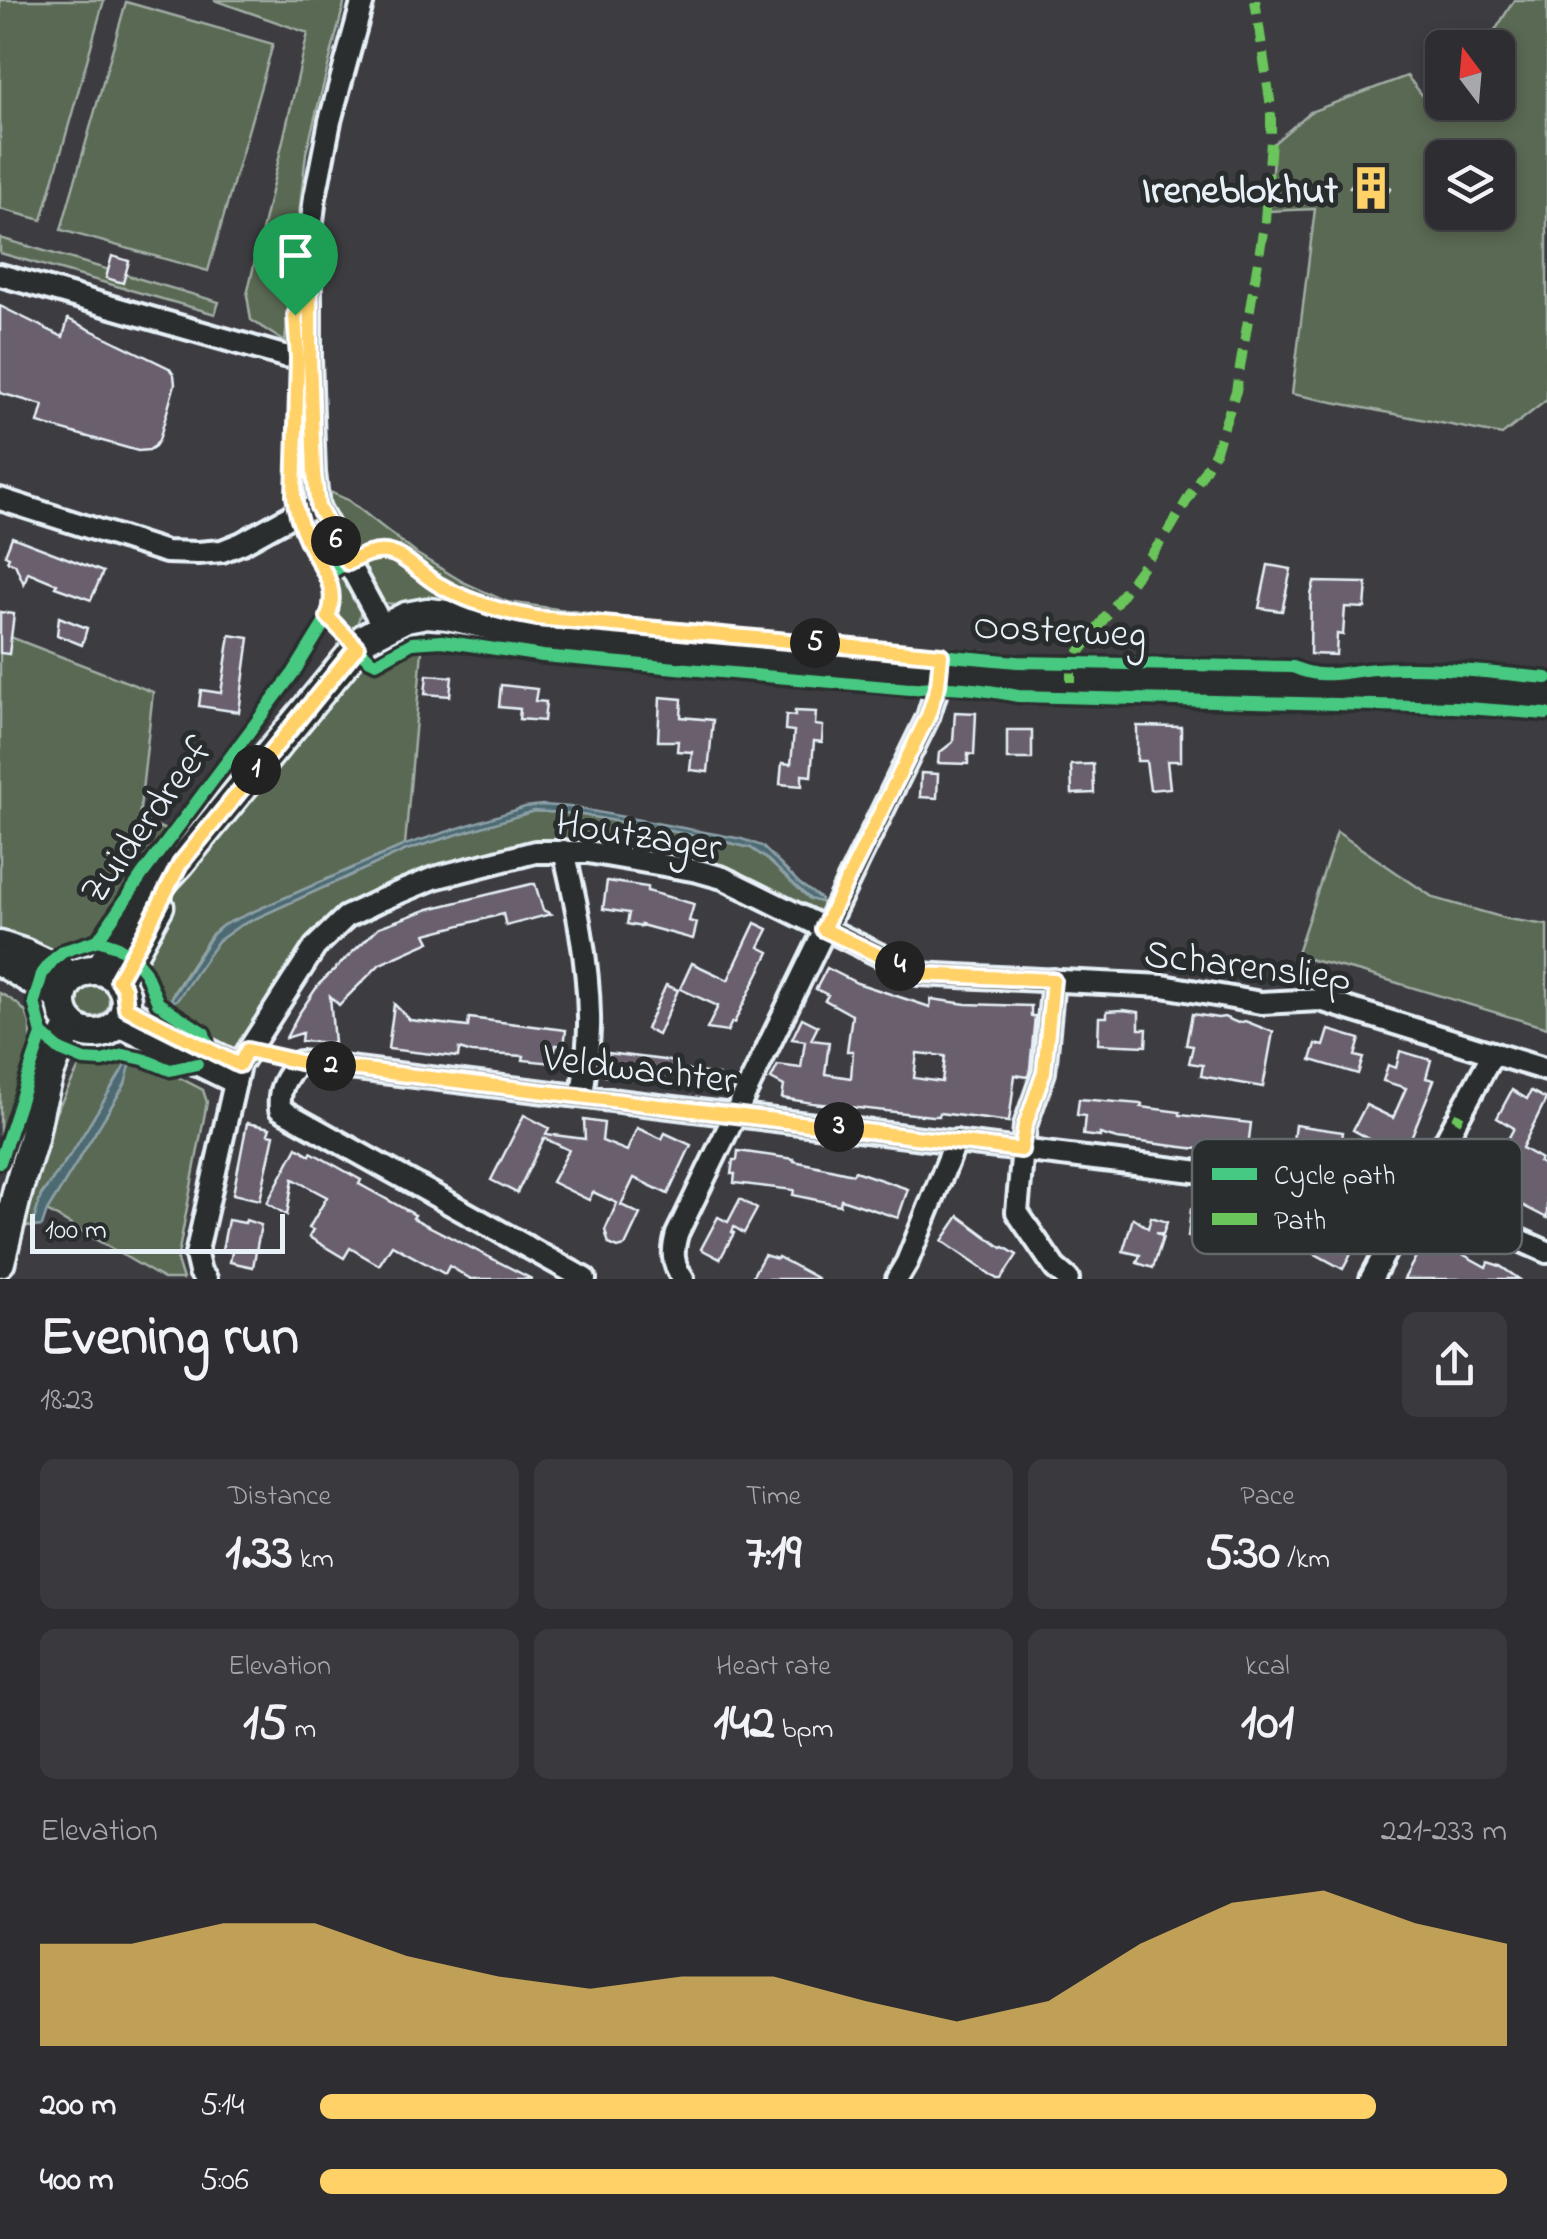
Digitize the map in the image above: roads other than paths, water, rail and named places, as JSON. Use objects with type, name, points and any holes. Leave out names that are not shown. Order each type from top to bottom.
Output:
[{"type":"street","points":[[363,0],[330,122],[315,197],[310,237],[310,359],[318,507],[383,627]]},
{"type":"street","points":[[0,275],[284,356],[310,359]]},
{"type":"street","points":[[0,499],[166,552],[198,553],[222,551],[296,513],[318,507]]},
{"type":"street","name":"Oosterweg","points":[[383,627],[427,613],[550,639],[939,673],[1071,682],[1452,689],[1547,696]]},
{"type":"street","name":"Zuiderdreef","points":[[0,1262],[50,1072],[144,934],[180,864],[338,668],[365,638],[383,627]]},
{"type":"street","points":[[683,1279],[675,1268],[672,1251],[677,1234],[928,716],[939,673]]},
{"type":"street","points":[[564,851],[578,911],[590,1019],[582,1096]]},
{"type":"street","name":"Houtzager","points":[[237,1074],[315,947],[346,917],[434,878],[535,852],[607,855],[724,878],[918,974],[1053,980]]},
{"type":"street","points":[[0,946],[95,1002]]},
{"type":"street","points":[[0,960],[95,1002],[237,1074],[196,1255],[206,1279]]},
{"type":"street","points":[[1053,980],[1044,1072],[1021,1150],[1017,1212],[1055,1268],[1068,1279]]},
{"type":"street","name":"Scharensliep","points":[[1053,980],[1163,986],[1261,1003],[1320,1000],[1547,1070]]},
{"type":"street","points":[[1446,1139],[1493,1053]]},
{"type":"street","name":"Veldwachter","points":[[586,1279],[280,1110],[278,1094],[291,1070],[300,1062],[1192,1171]]},
{"type":"street","points":[[902,1270],[956,1141]]},
{"type":"street","name":"Veldwachter","points":[[1522,1240],[1547,1252]]},
{"type":"street","points":[[1371,1279],[1384,1254]]},
{"type":"water","points":[[542,805],[742,839],[762,846],[820,902],[810,899],[751,848],[577,814],[534,811],[406,850],[239,926],[218,941],[178,999],[171,999],[213,934],[223,925],[405,845]]},
{"type":"water","points":[[126,1064],[130,1066],[125,1084],[47,1211],[42,1226],[32,1227],[41,1196]]},
{"type":"place","name":"Ireneblokhut","points":[[1371,188]]}]
